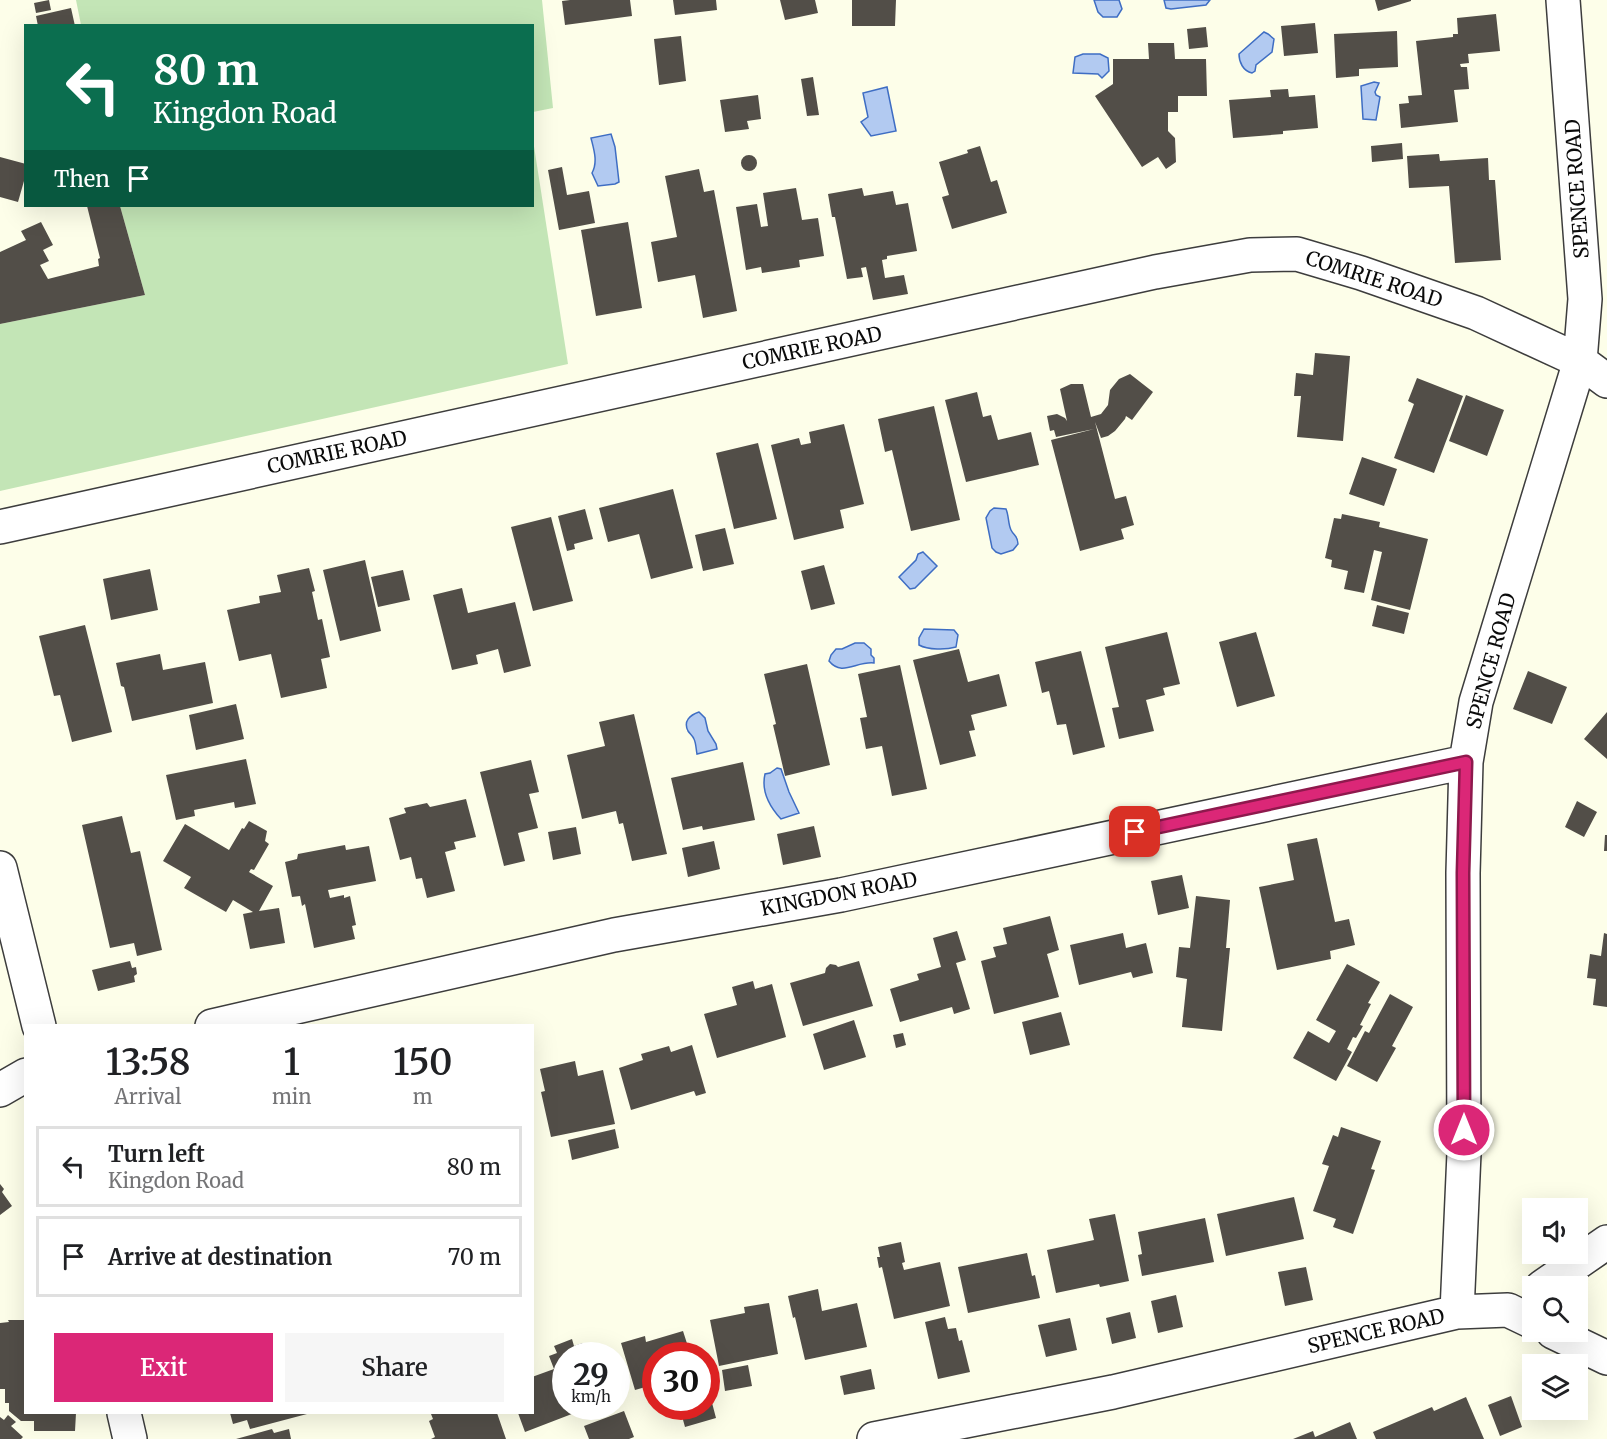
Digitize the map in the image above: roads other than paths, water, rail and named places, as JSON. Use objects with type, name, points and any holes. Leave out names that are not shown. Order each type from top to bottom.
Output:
[{"type":"street","name":"SPENCE ROAD","points":[[874,1439],[1113,1392],[1457,1312],[1464,1153],[1463,873],[1466,762],[1476,702],[1580,361],[1585,298],[1563,0]]},
{"type":"street","name":"COMRIE ROAD","points":[[0,527],[1155,272],[1250,255],[1297,254],[1361,273],[1476,313],[1580,361],[1607,381]]},
{"type":"street","name":"KINGDON ROAD","points":[[221,1024],[614,935],[841,895],[1466,762]]},
{"type":"street","points":[[0,868],[39,1024]]},
{"type":"street","points":[[0,1090],[24,1076]]},
{"type":"street","points":[[1558,1276],[1607,1242]]},
{"type":"street","points":[[1457,1312],[1522,1309]]},
{"type":"street","points":[[1574,1342],[1607,1358]]},
{"type":"street","points":[[124,1414],[130,1439]]},
{"type":"water","points":[[1094,0],[1119,0],[1122,9],[1117,17],[1103,17],[1098,12]]},
{"type":"water","points":[[1164,0],[1210,0],[1206,5],[1171,9],[1166,8]]},
{"type":"water","points":[[1264,32],[1274,39],[1272,52],[1256,65],[1252,73],[1242,66],[1239,54]]},
{"type":"water","points":[[1083,54],[1100,54],[1108,58],[1109,71],[1102,78],[1098,74],[1073,73],[1075,57]]},
{"type":"water","points":[[1374,82],[1379,83],[1375,92],[1380,97],[1376,120],[1363,119],[1361,86]]},
{"type":"water","points":[[887,87],[896,131],[871,136],[861,122],[868,117],[863,93]]},
{"type":"water","points":[[611,134],[615,147],[619,182],[598,186],[592,173],[595,160],[591,138]]},
{"type":"water","points":[[994,508],[1006,509],[1010,528],[1018,541],[1013,550],[1001,554],[992,548],[986,518]]},
{"type":"water","points":[[923,552],[937,566],[915,588],[910,589],[899,577],[916,560],[918,554]]},
{"type":"water","points":[[924,629],[954,630],[958,635],[956,647],[937,649],[919,645],[919,638]]},
{"type":"water","points":[[855,643],[864,643],[871,649],[874,663],[839,668],[829,661],[836,649],[842,649]]},
{"type":"water","points":[[699,712],[705,718],[708,731],[717,749],[697,754],[695,741],[686,724],[690,717]]},
{"type":"water","points":[[777,768],[781,769],[799,813],[781,819],[770,804],[764,787],[765,774]]}]
